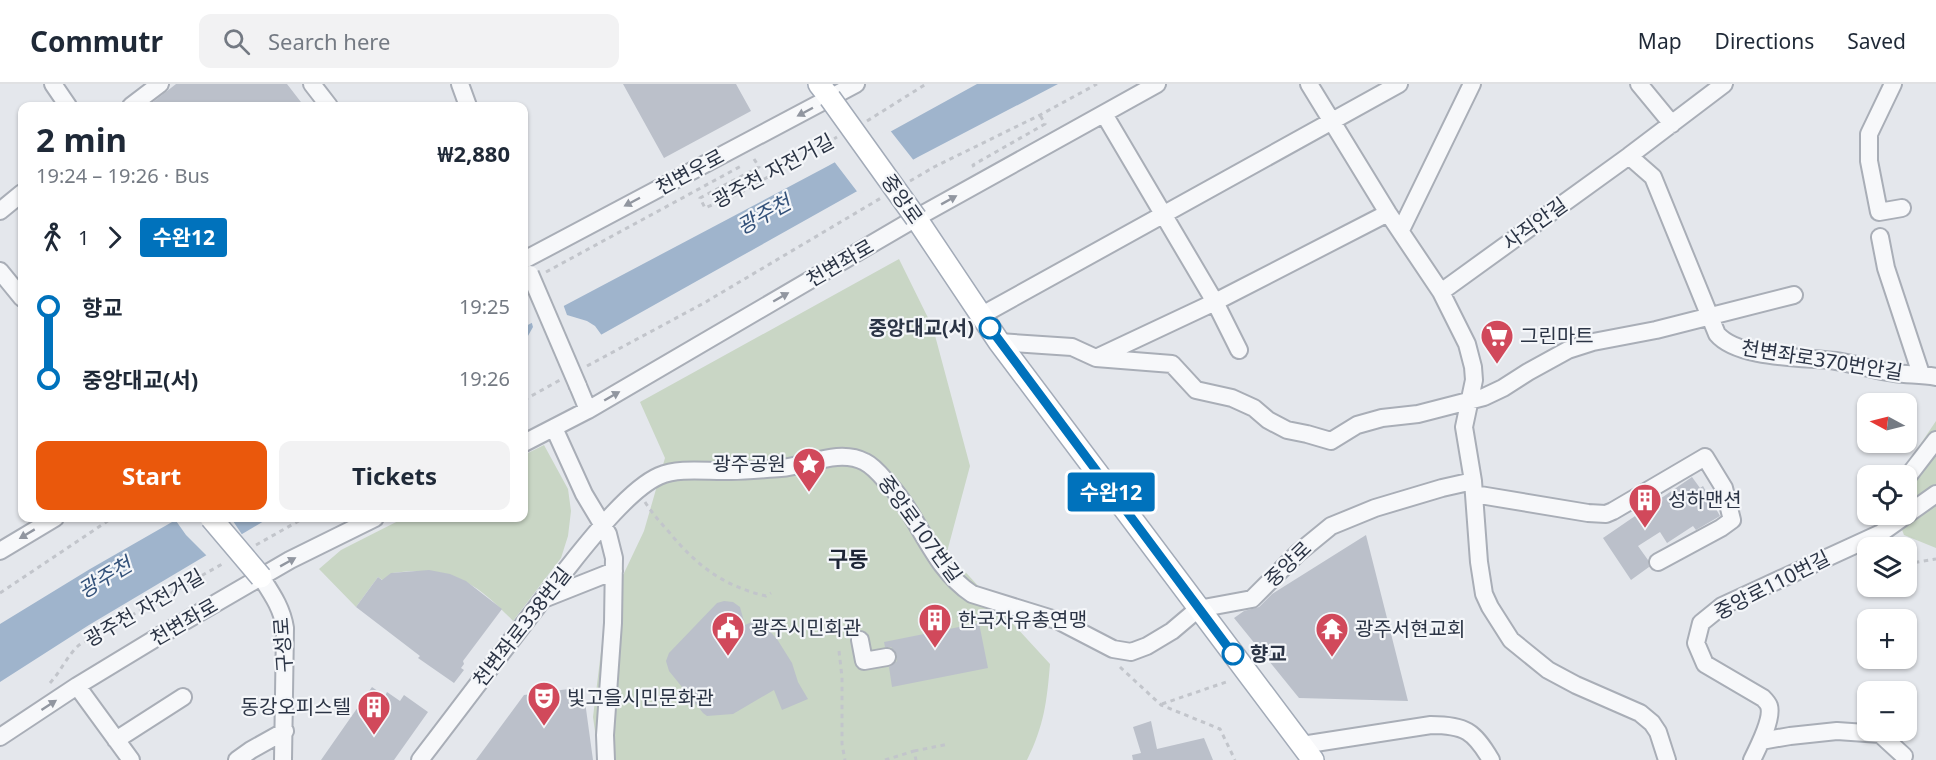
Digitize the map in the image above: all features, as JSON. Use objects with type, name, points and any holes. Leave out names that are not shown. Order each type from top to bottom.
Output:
[{"type":"main road","name":"중앙로","points":[[825,91],[916,218],[999,342],[1307,752]]},
{"type":"main road","name":"구성로","points":[[214,522],[261,577]]},
{"type":"street","points":[[53,84],[65,102]]},
{"type":"street","points":[[136,102],[160,84]]},
{"type":"street","points":[[312,84],[325,102]]},
{"type":"street","points":[[460,84],[467,102]]},
{"type":"street","name":"천변우로","points":[[530,267],[825,91],[856,84]]},
{"type":"street","name":"천변좌로","points":[[528,441],[588,410],[916,218],[1157,84]]},
{"type":"street","points":[[1309,84],[1388,213],[1441,292],[1460,329],[1473,367],[1474,380],[1464,427],[1484,594],[1490,607],[1511,640],[1548,670],[1576,686],[1640,713],[1652,723],[1658,732],[1667,760]]},
{"type":"street","points":[[982,315],[1398,84]]},
{"type":"street","points":[[1639,84],[1672,124]]},
{"type":"street","name":"사직안길","points":[[1441,292],[1724,84]]},
{"type":"street","points":[[1893,84],[1869,134],[1869,161],[1879,212],[1902,208]]},
{"type":"street","points":[[1401,230],[1468,91]]},
{"type":"street","points":[[1104,114],[1215,302],[1239,350]]},
{"type":"street","points":[[1629,156],[1653,177],[1710,315]]},
{"type":"street","points":[[0,211],[18,196]]},
{"type":"street","points":[[1096,358],[1215,302],[1388,213]]},
{"type":"street","name":"천변좌로370번안길","points":[[1710,315],[1717,334],[1724,342],[1734,346],[1772,356],[1835,361],[1895,374],[1928,375],[1886,268],[1880,237]]},
{"type":"street","points":[[530,267],[579,377],[588,410]]},
{"type":"street","points":[[0,271],[18,293]]},
{"type":"street","points":[[999,342],[1072,347],[1096,358],[1172,364],[1196,390],[1232,398],[1254,408],[1268,420],[1287,430],[1331,441],[1357,424],[1382,418],[1418,414],[1470,401],[1503,388],[1568,350],[1593,342],[1656,330],[1794,295]]},
{"type":"street","points":[[554,428],[612,546],[613,623],[605,735],[606,760]]},
{"type":"street","points":[[1917,465],[1936,440]]},
{"type":"street","name":"중앙로107번길","points":[[634,495],[660,476],[676,472],[795,467],[835,457],[864,461],[896,490],[945,568],[963,588],[972,594],[1059,621],[1113,649]]},
{"type":"street","points":[[1473,488],[1588,513],[1606,514],[1705,457],[1724,488],[1732,520],[1658,562]]},
{"type":"street","name":"중앙로","points":[[1198,609],[1252,599],[1298,553],[1331,526],[1375,508],[1442,488],[1473,488]]},
{"type":"street","name":"중앙로110번길","points":[[1752,760],[1761,741],[1769,715],[1769,706],[1763,698],[1705,664],[1696,643],[1701,623],[1722,606],[1881,533],[1936,494]]},
{"type":"street","name":"천변좌로338번길","points":[[420,760],[543,600],[603,526],[634,495]]},
{"type":"street","points":[[0,551],[48,522]]},
{"type":"street","name":"천변좌로","points":[[0,737],[77,686],[161,635],[290,560],[367,522]]},
{"type":"street","points":[[1881,533],[1882,525]]},
{"type":"street","points":[[543,600],[614,571]]},
{"type":"street","name":"구성로","points":[[261,577],[280,607],[284,621],[286,642],[283,760]]},
{"type":"street","points":[[1113,649],[1131,652],[1148,646],[1172,631],[1198,609]]},
{"type":"street","points":[[860,640],[864,661],[887,657]]},
{"type":"street","points":[[77,686],[131,760]]},
{"type":"street","points":[[116,740],[183,697]]},
{"type":"street","points":[[1307,752],[1431,725],[1444,725],[1466,729],[1479,740],[1491,760]]},
{"type":"street","points":[[237,760],[285,731]]},
{"type":"street","points":[[1761,741],[1790,735],[1837,731],[1880,734],[1904,756]]},
{"type":"path","points":[[867,121],[926,84]]},
{"type":"path","points":[[904,185],[934,166],[1040,116],[1097,84]]},
{"type":"path","points":[[973,165],[1045,124],[1040,116]]},
{"type":"path","name":"광주천 자전거길","points":[[530,267],[755,158],[759,167],[700,198],[705,208],[742,192],[839,136]]},
{"type":"path","points":[[579,377],[884,197]]},
{"type":"path","points":[[528,398],[561,380]]},
{"type":"path","points":[[634,495],[701,566],[734,587],[766,596],[771,593]]},
{"type":"path","points":[[0,594],[106,522]]},
{"type":"path","points":[[254,545],[297,522]]},
{"type":"path","points":[[1917,562],[1936,559]]},
{"type":"path","name":"광주천 자전거길","points":[[44,689],[79,645],[225,562]]},
{"type":"path","points":[[1113,649],[1121,670],[1161,705],[1220,729],[1234,760]]},
{"type":"path","points":[[839,651],[842,677],[842,744],[845,760]]},
{"type":"path","points":[[1161,705],[1227,682],[1245,669]]},
{"type":"path","points":[[885,760],[949,744]]},
{"type":"path","points":[[914,751],[916,760]]},
{"type":"green space","name":"광주공원","points":[[899,259],[933,328],[970,466],[947,552],[1050,664],[1044,713],[1027,760],[599,760],[593,717],[606,611],[644,531],[665,458],[640,402]]},
{"type":"green space","points":[[1936,421],[1936,548],[1917,540],[1917,537],[1904,535],[1900,525],[1917,525],[1917,465],[1907,465],[1914,453],[1917,453],[1917,449]]},
{"type":"green space","points":[[544,445],[568,489],[571,511],[568,536],[561,558],[513,621],[473,586],[445,574],[412,571],[392,573],[384,581],[378,577],[356,607],[319,569],[341,550],[396,522],[528,522],[528,453]]},
{"type":"water","name":"광주천","points":[[977,84],[1058,84],[918,157],[528,376],[528,325],[828,166]]},
{"type":"water","name":"광주천","points":[[172,522],[262,522],[89,625],[0,682],[0,624]]},
{"type":"pier","points":[[889,129],[915,162],[859,194],[833,160]]},
{"type":"pier","points":[[563,304],[567,315],[587,321],[595,326],[603,337],[528,379],[528,336],[533,327],[531,320]]},
{"type":"pier","points":[[177,522],[234,522],[243,536],[208,557]]},
{"type":"building","points":[[176,84],[287,84],[301,102],[153,102]]},
{"type":"building","points":[[623,84],[736,84],[751,111],[664,158]]},
{"type":"building","name":"성하맨션","points":[[1692,477],[1700,488],[1703,486],[1720,516],[1696,530],[1693,526],[1667,543],[1660,532],[1638,546],[1648,560],[1649,567],[1631,580],[1603,538]]},
{"type":"building","name":"광주서현교회","points":[[1366,535],[1408,701],[1299,698],[1234,618],[1244,611],[1259,607],[1272,594]]},
{"type":"building","points":[[429,570],[450,574],[466,581],[502,609],[463,661],[461,668],[464,670],[454,683],[418,658],[420,656],[356,607],[378,577],[382,580],[391,573]]},
{"type":"building","name":"광주시민회관","points":[[733,602],[740,607],[745,625],[758,619],[777,639],[792,663],[798,682],[808,699],[782,710],[774,690],[733,714],[707,716],[703,713],[669,671],[666,661],[669,653],[717,603]]},
{"type":"building","name":"한국자유총연맹","points":[[979,623],[988,668],[892,687],[889,667],[897,661],[897,655],[891,647],[885,647],[884,642]]},
{"type":"building","name":"동강오피스텔","points":[[372,687],[385,696],[387,692],[400,701],[404,695],[428,712],[394,760],[321,760]]},
{"type":"building","name":"빛고을시민문화관","points":[[583,687],[593,760],[476,760],[524,695]]},
{"type":"building","points":[[1151,721],[1157,749],[1204,738],[1213,760],[1133,760],[1132,755],[1141,753],[1133,727]]},
{"type":"bus line","name":"수완12","points":[[990,328],[1233,654]]},
{"type":"place","name":"중앙대교(서)","points":[[990,328]]},
{"type":"place","name":"그린마트","points":[[1497,365]]},
{"type":"place","name":"광주공원","points":[[809,493]]},
{"type":"place","name":"성하맨션","points":[[1645,529]]},
{"type":"place","name":"한국자유총연맹","points":[[935,649]]},
{"type":"place","name":"향교","points":[[1233,654]]},
{"type":"place","name":"광주시민회관","points":[[728,657]]},
{"type":"place","name":"광주서현교회","points":[[1332,658]]},
{"type":"place","name":"빛고을시민문화관","points":[[544,727]]},
{"type":"place","name":"동강오피스텔","points":[[374,736]]},
{"type":"district","name":"구동","points":[[848,559]]}]
